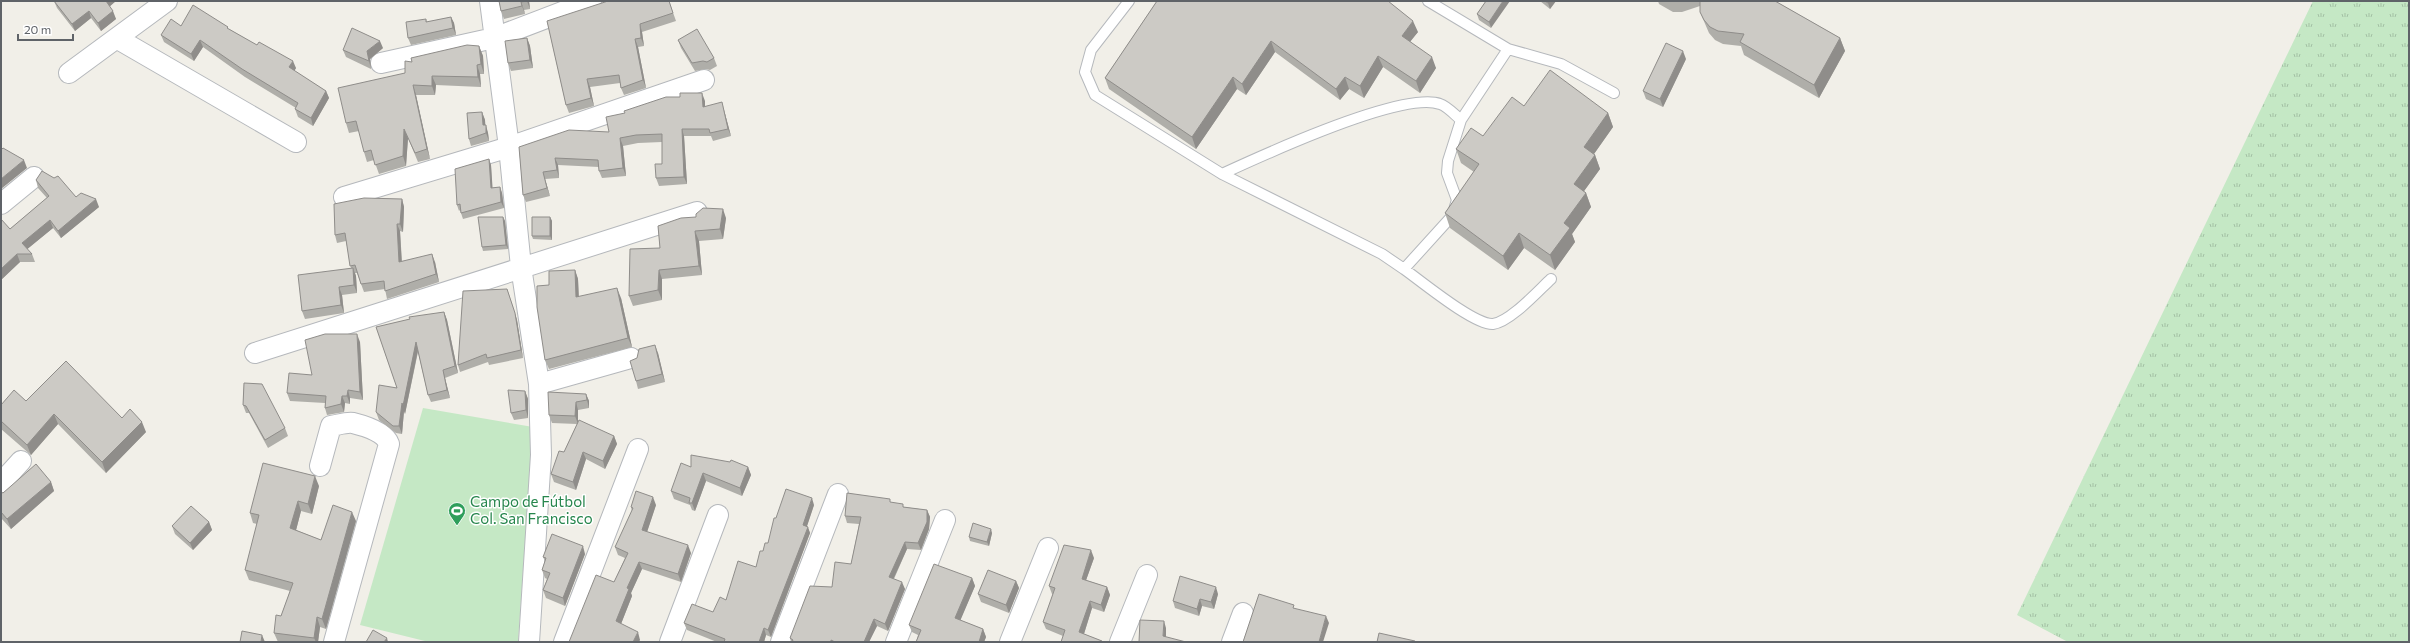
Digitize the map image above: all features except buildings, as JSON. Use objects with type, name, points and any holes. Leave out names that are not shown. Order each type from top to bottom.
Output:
[{"type":"street","points":[[69,74],[118,39],[167,1]]},
{"type":"street","points":[[490,1],[509,147],[521,267],[539,384],[541,455],[528,642]]},
{"type":"street","points":[[381,63],[494,38],[591,1]]},
{"type":"street","points":[[118,39],[296,142]]},
{"type":"street","points":[[344,197],[509,147],[704,80]]},
{"type":"street","points":[[1,204],[34,177]]},
{"type":"street","points":[[255,353],[697,212]]},
{"type":"street","points":[[539,384],[631,358]]},
{"type":"street","points":[[320,466],[331,426],[352,423],[381,433],[387,438],[388,444],[334,642]]},
{"type":"street","points":[[564,642],[638,449]]},
{"type":"street","points":[[1,483],[21,461]]},
{"type":"street","points":[[781,642],[838,494]]},
{"type":"street","points":[[670,642],[718,515]]},
{"type":"street","points":[[896,642],[945,520]]},
{"type":"street","points":[[1010,642],[1048,548]]},
{"type":"street","points":[[1120,642],[1147,575]]},
{"type":"street","points":[[1232,642],[1243,613]]},
{"type":"lane","points":[[1129,1],[1091,50],[1085,72],[1095,95],[1222,174],[1382,254],[1477,321],[1493,324],[1509,317],[1551,279]]},
{"type":"lane","points":[[1428,1],[1484,37],[1508,49],[1561,64],[1614,93]]},
{"type":"lane","points":[[1404,269],[1452,216],[1457,200],[1447,173],[1448,161],[1461,120],[1508,49]]},
{"type":"lane","points":[[1222,174],[1285,145],[1371,114],[1422,101],[1440,104],[1461,120]]},
{"type":"green space","points":[[2313,1],[2409,1],[2409,642],[2068,642],[2017,615]]},
{"type":"green space","name":"Campo de Fútbol Col. San Francisco","points":[[423,408],[533,427],[518,642],[429,642],[360,625]]},
{"type":"place","name":"Campo de Fútbol Col. San Francisco","points":[[457,526]]}]
